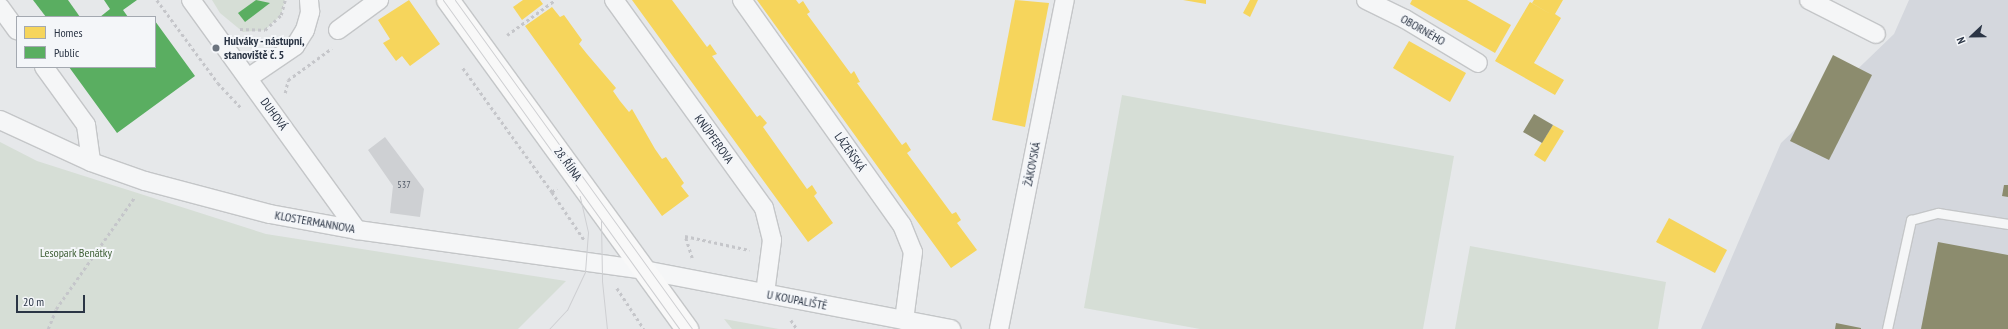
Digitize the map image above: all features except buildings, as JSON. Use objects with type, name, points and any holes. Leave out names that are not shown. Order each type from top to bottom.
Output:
[{"type":"main road","name":"28. ŘÍJNA","points":[[448,0],[687,329]]},
{"type":"street","name":"DUHOVÁ","points":[[191,0],[356,230]]},
{"type":"street","points":[[248,78],[295,46],[305,30],[310,12],[309,0]]},
{"type":"street","points":[[338,30],[379,0]]},
{"type":"street","name":"KNÜPFEROVA","points":[[614,0],[764,208],[772,240],[765,293]]},
{"type":"street","name":"LÁZEŇSKÁ","points":[[742,0],[902,224],[913,252],[904,320]]},
{"type":"street","name":"ŽÁKOVSKÁ","points":[[999,329],[1065,0]]},
{"type":"street","name":"OBORNÉHO","points":[[1366,0],[1406,19],[1478,63]]},
{"type":"street","points":[[1809,0],[1876,34]]},
{"type":"street","points":[[0,7],[16,29]]},
{"type":"street","points":[[45,68],[86,124],[91,162]]},
{"type":"street","name":"KLOSTERMANNOVA","points":[[0,120],[91,162],[145,181],[270,214],[356,230],[644,270]]},
{"type":"street","name":"U KOUPALIŠTĚ","points":[[644,270],[951,329]]},
{"type":"lane","points":[[1887,329],[1911,220],[1938,213],[2008,224]]},
{"type":"path","name":"DUHOVÁ","points":[[157,0],[218,84],[242,109]]},
{"type":"path","points":[[237,27],[243,32],[265,30],[281,15],[285,0]]},
{"type":"path","points":[[507,35],[555,0]]},
{"type":"path","points":[[48,329],[56,309],[145,181]]},
{"type":"path","points":[[685,236],[770,255]]},
{"type":"path","points":[[791,320],[797,329]]},
{"type":"shaded area","points":[[1909,0],[2008,0],[2008,329],[1701,329],[1781,143],[1894,34]]},
{"type":"green space","points":[[212,0],[285,0],[281,15],[265,30],[243,32],[220,13]]},
{"type":"green space","points":[[1122,95],[1454,156],[1423,329],[1200,329],[1084,308]]},
{"type":"green space","name":"Lesopark Benátky","points":[[0,142],[37,161],[266,234],[566,281],[518,329],[0,329]]},
{"type":"green space","points":[[1470,246],[1666,282],[1658,329],[1455,329]]},
{"type":"green space","points":[[724,319],[779,329],[732,329]]},
{"type":"tram line","points":[[443,0],[679,329]]},
{"type":"tram line","points":[[455,0],[692,329]]},
{"type":"tram line","points":[[549,329],[567,310],[585,272],[588,232],[580,196]]},
{"type":"tram line","points":[[601,221],[602,281],[607,329]]},
{"type":"place","name":"Hulváky - nástupní, stanoviště č. 5","points":[[216,48]]}]
